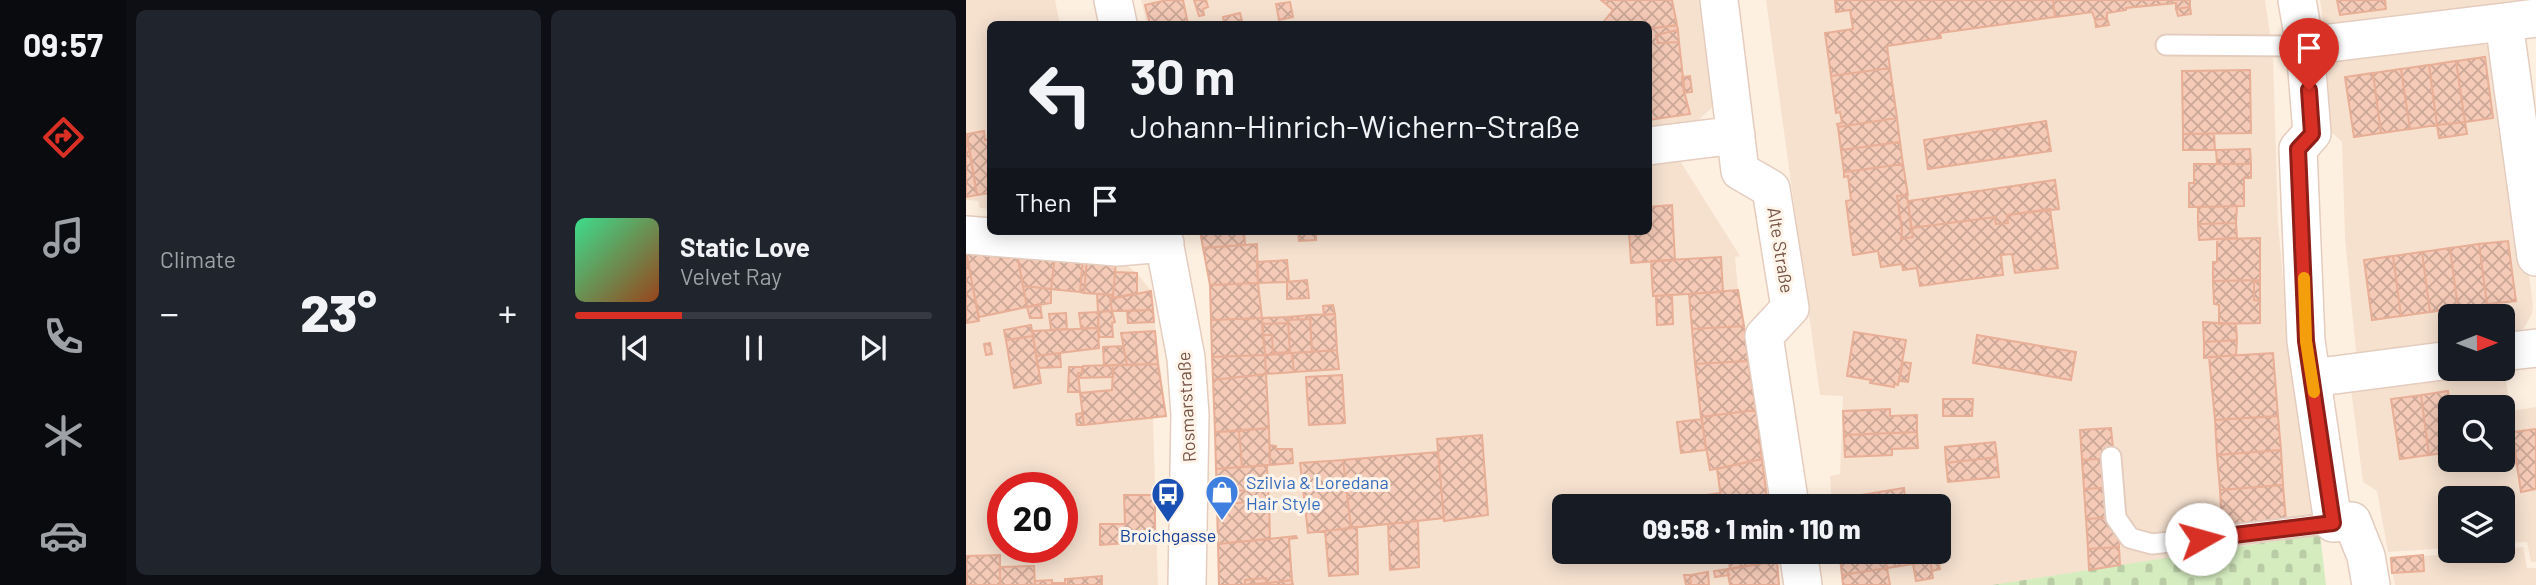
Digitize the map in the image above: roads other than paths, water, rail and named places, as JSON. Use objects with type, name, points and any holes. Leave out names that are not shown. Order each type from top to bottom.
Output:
[{"type":"street","points":[[1113,0],[1117,21]]},
{"type":"street","name":"Alte Straße","points":[[1720,0],[1740,171],[1771,189],[1790,308],[1764,336],[1788,494]]},
{"type":"street","points":[[2297,0],[2305,46],[2312,134],[2298,149],[2306,341],[2333,523],[2353,521],[2366,556],[2371,585]]},
{"type":"street","points":[[2305,46],[2520,20],[2536,257]]},
{"type":"street","points":[[1652,146],[1736,135]]},
{"type":"street","points":[[966,236],[1117,247],[1164,237]]},
{"type":"street","name":"Rosmarstraße","points":[[1164,237],[1186,358],[1189,404],[1187,585]]},
{"type":"street","points":[[2515,350],[2536,348]]},
{"type":"street","points":[[2312,378],[2438,362]]},
{"type":"street","points":[[1800,564],[1803,585]]},
{"type":"lane","points":[[2166,45],[2305,46]]},
{"type":"lane","points":[[2111,457],[2116,518],[2130,538],[2152,544],[2333,523]]},
{"type":"place","name":"Szilvia & Loredana Hair Style","points":[[1222,522]]},
{"type":"place","name":"Broichgasse","points":[[1168,524]]}]
